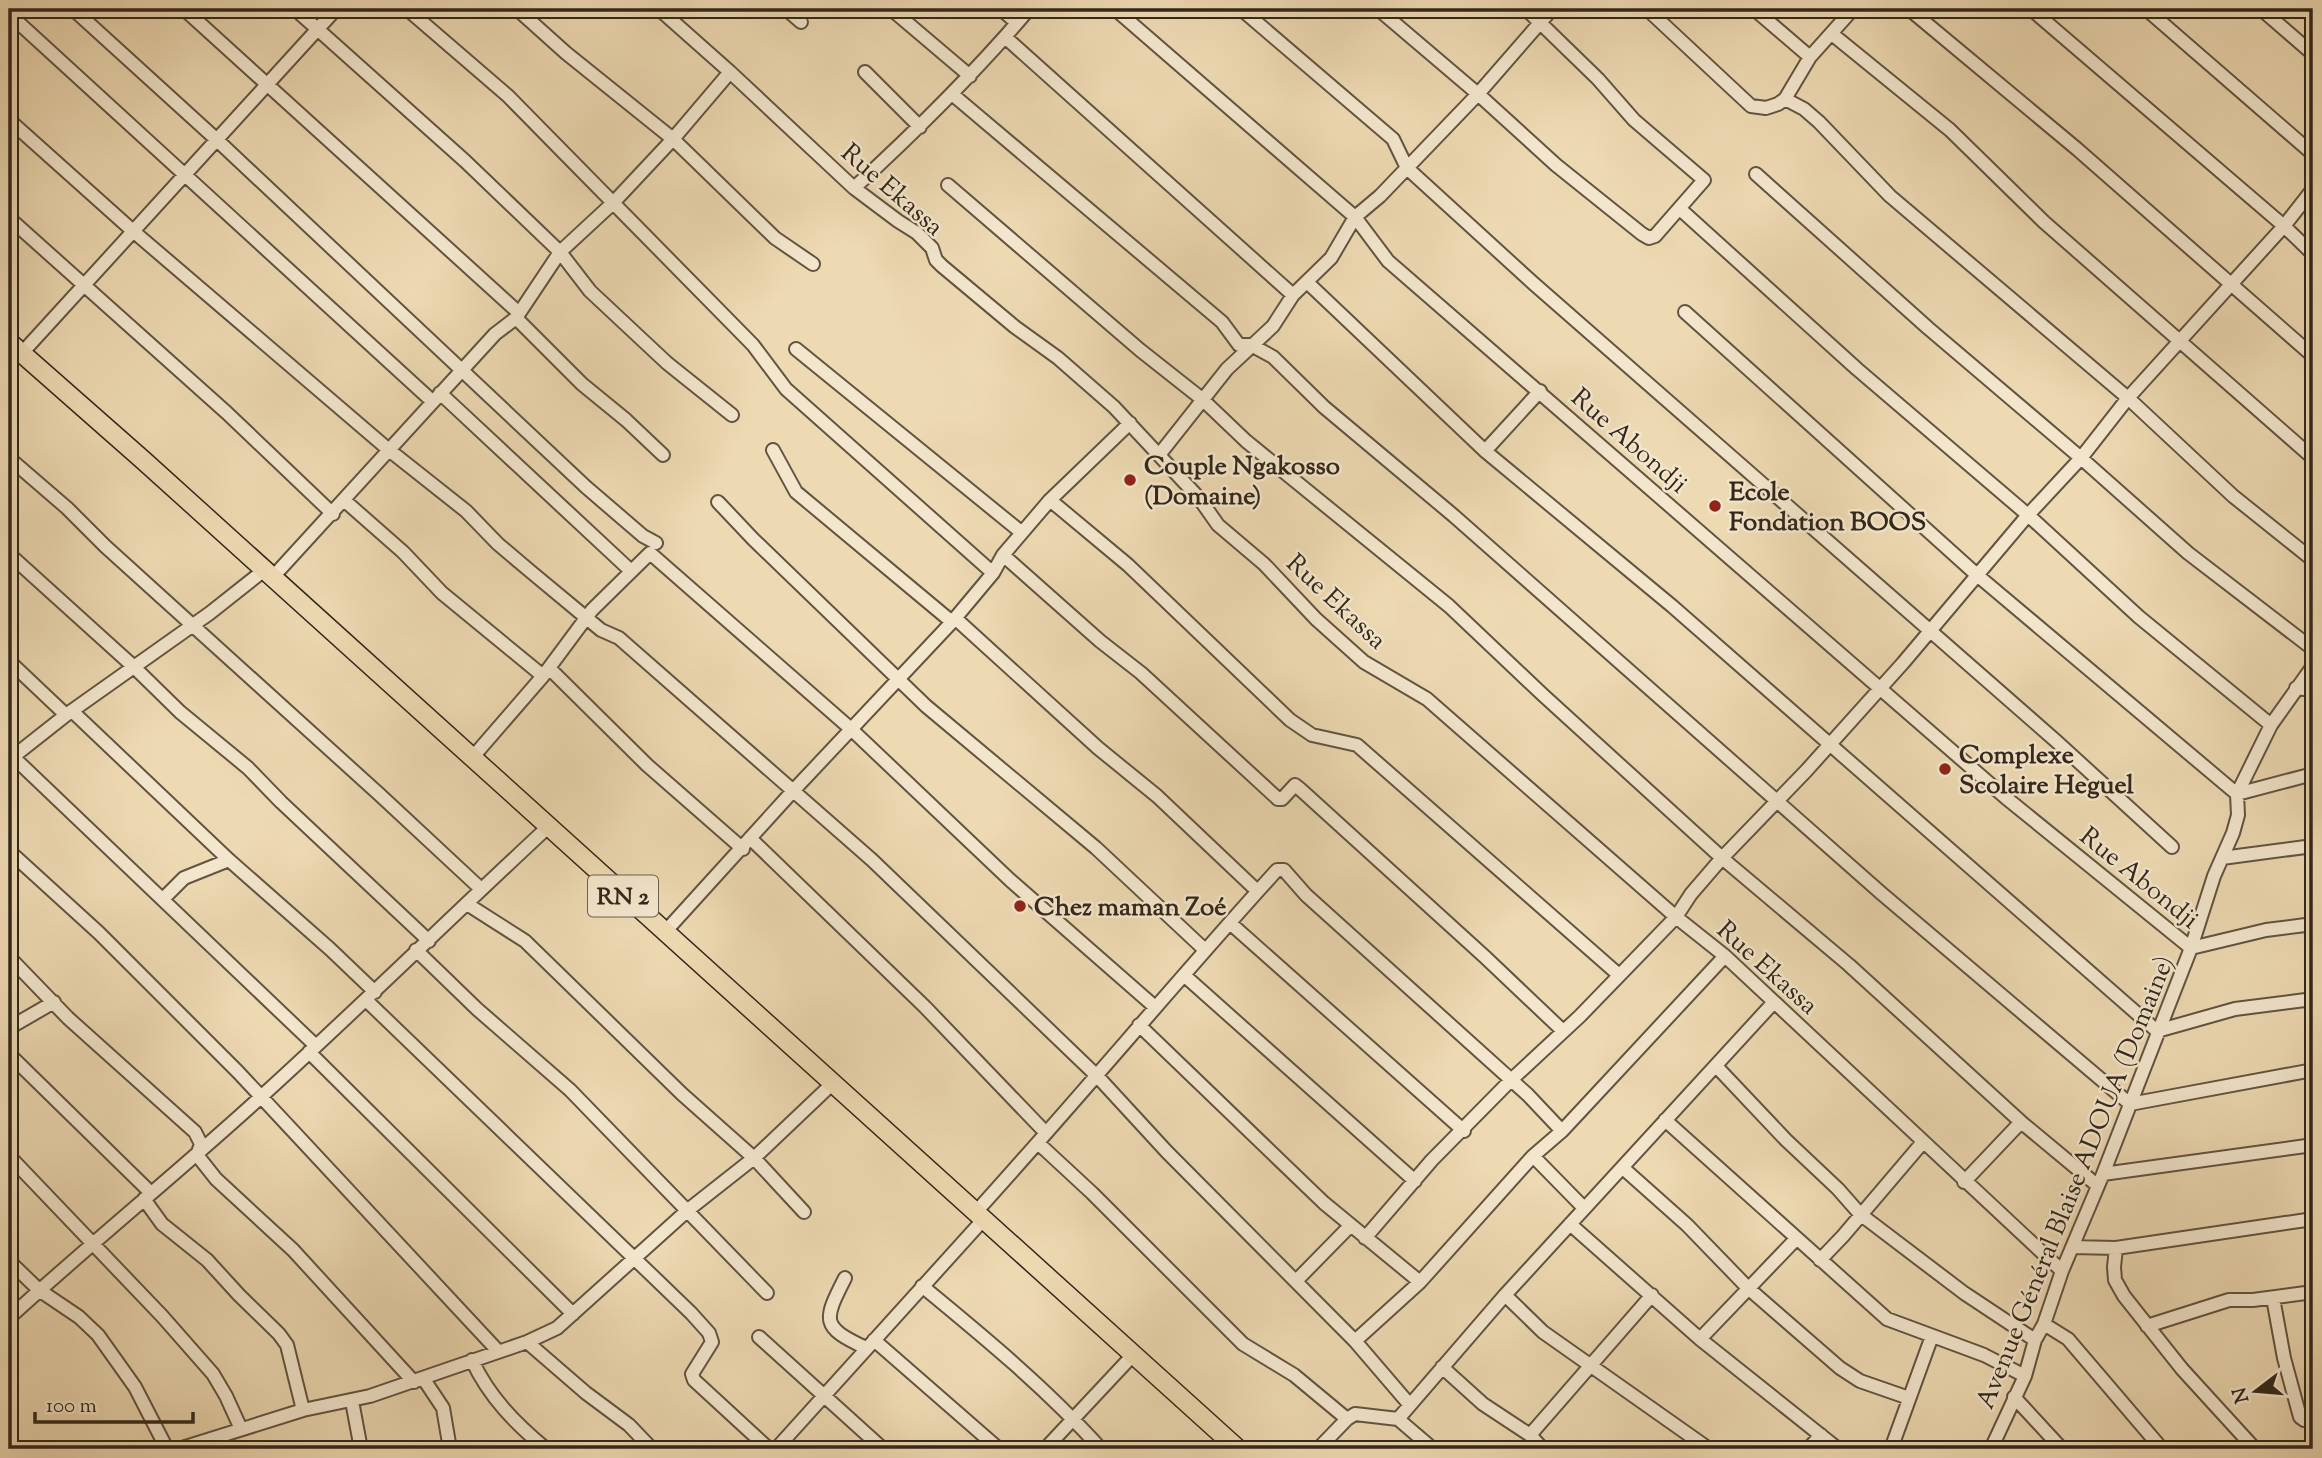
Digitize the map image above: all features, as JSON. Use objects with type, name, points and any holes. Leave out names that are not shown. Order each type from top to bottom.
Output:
[{"type":"highway","name":"RN 2","points":[[15,348],[1238,1449]]},
{"type":"street","points":[[73,9],[217,139],[586,487],[643,536],[656,543]]},
{"type":"street","points":[[184,9],[268,83],[518,316],[582,384],[663,455]]},
{"type":"street","points":[[295,9],[466,161],[560,252],[590,291],[667,363],[732,415]]},
{"type":"street","points":[[15,348],[83,286],[337,9]]},
{"type":"street","points":[[407,9],[508,96],[753,345],[786,389],[993,573]]},
{"type":"street","points":[[517,9],[566,53],[673,139],[775,238],[813,264]]},
{"type":"street","name":"Rue Ekassa","points":[[659,9],[854,188],[917,233],[932,248],[936,260],[942,266],[1015,327],[1058,358],[1130,423],[1199,498],[1218,526],[1264,564],[1316,619],[1364,662],[1427,699],[1676,917],[1725,956],[2062,1271]]},
{"type":"street","points":[[786,9],[801,22]]},
{"type":"street","points":[[891,9],[970,76]]},
{"type":"street","points":[[1001,9],[1017,23]]},
{"type":"street","points":[[854,188],[970,76],[1029,9]]},
{"type":"street","name":"Rue Abondji","points":[[1115,9],[1355,217],[1388,261],[2005,797],[2191,948]]},
{"type":"street","points":[[1241,9],[1393,139],[1406,168],[1673,408],[2056,741],[2172,846]]},
{"type":"street","points":[[1378,9],[1556,165],[1642,234],[1649,238],[1655,236],[1704,180],[1634,120],[1526,9]]},
{"type":"street","points":[[1158,455],[1202,399],[1251,345],[1273,326],[1293,295],[1331,258],[1355,217],[1478,94],[1552,9]]},
{"type":"street","points":[[1647,9],[1751,106],[1766,108],[1785,99],[1810,57],[1853,9]]},
{"type":"street","points":[[1754,9],[1810,57]]},
{"type":"street","points":[[1909,9],[2077,149],[2313,356]]},
{"type":"street","points":[[2031,9],[2284,226],[2313,254]]},
{"type":"street","points":[[2146,9],[2313,154]]},
{"type":"street","points":[[2261,9],[2313,54]]},
{"type":"street","points":[[9,15],[631,570]]},
{"type":"street","points":[[1832,34],[1950,130],[2044,222],[2313,458]]},
{"type":"street","points":[[1005,37],[1293,295]]},
{"type":"street","points":[[573,1314],[163,899],[10,757],[267,575],[333,514],[436,397],[495,334],[518,316],[560,252],[613,203],[673,139],[730,72]]},
{"type":"street","points":[[865,72],[920,127]]},
{"type":"street","points":[[952,94],[1222,322],[1239,345],[1251,345],[1273,357],[1324,407],[1454,516],[1775,800],[2130,1104],[2313,1070]]},
{"type":"street","points":[[1785,99],[1811,116],[1890,196],[2128,398],[2233,496],[2313,560]]},
{"type":"street","points":[[9,120],[133,231],[388,450],[466,511],[498,544],[601,630],[619,638],[872,860],[1098,1077],[1167,1152],[1355,1341],[1409,1404]]},
{"type":"street","points":[[1756,174],[1928,328],[2188,553],[2313,649]]},
{"type":"street","points":[[948,185],[1140,350],[1202,399],[1256,449],[1449,606],[1722,858],[1849,965],[2021,1122],[2101,1180],[2313,1145]]},
{"type":"street","points":[[1365,1238],[1433,1160],[1676,917],[1691,894],[1722,858],[1903,663],[2028,515],[2081,458],[2128,398],[2284,226],[2313,188]]},
{"type":"street","points":[[1680,209],[1857,369],[2028,515],[2139,617],[2271,725]]},
{"type":"street","points":[[9,218],[227,413],[333,514]]},
{"type":"street","points":[[1308,283],[1485,452],[1672,606],[2157,1031],[2235,1009],[2313,999]]},
{"type":"street","points":[[1685,312],[1977,575],[2237,794],[2313,774]]},
{"type":"street","points":[[796,349],[1021,532]]},
{"type":"street","points":[[1485,452],[1540,391]]},
{"type":"street","points":[[664,933],[850,729],[954,620],[993,573],[1021,532],[1050,500],[1130,423]]},
{"type":"street","points":[[773,450],[796,492],[954,620],[1098,748],[1157,796],[1258,891]]},
{"type":"street","points":[[9,458],[52,494],[481,890]]},
{"type":"street","points":[[1050,500],[1148,583],[1290,720],[1312,735],[1357,745],[1619,975]]},
{"type":"street","points":[[345,501],[402,552],[442,593],[546,672],[647,765],[746,844],[925,1007],[1092,1192],[1243,1344],[1294,1375],[1347,1419]]},
{"type":"street","points":[[718,502],[899,680],[1096,848],[1205,950]]},
{"type":"street","points":[[472,758],[546,672],[592,610],[650,553],[850,729],[1010,880],[1155,1007]]},
{"type":"street","points":[[9,554],[180,712],[248,768],[429,941]]},
{"type":"street","points":[[1003,555],[1100,642],[1151,682],[1278,799],[1282,799],[1295,785],[1300,789],[1563,1031]]},
{"type":"street","points":[[9,661],[330,948],[371,996],[632,1258],[691,1313],[709,1333],[711,1345],[692,1374],[694,1380],[769,1449]]},
{"type":"street","name":"Avenue Général Blaise ADOUA (Domaine)","points":[[1991,1449],[2025,1376],[2035,1340],[2044,1324],[2062,1271],[2101,1180],[2191,948],[2238,815],[2237,794],[2271,725],[2313,666]]},
{"type":"street","points":[[2296,688],[2313,690]]},
{"type":"street","points":[[9,1318],[261,1097],[548,827]]},
{"type":"street","points":[[2222,858],[2313,846]]},
{"type":"street","points":[[9,851],[99,933],[238,1072],[498,1351]]},
{"type":"street","points":[[163,899],[184,878],[229,860]]},
{"type":"street","points":[[776,1449],[922,1286],[1042,1138],[1277,870],[1284,870],[1306,895],[1528,1095],[1562,1130]]},
{"type":"street","points":[[467,904],[525,941],[682,1094],[754,1158],[804,1212]]},
{"type":"street","points":[[1230,923],[1464,1130]]},
{"type":"street","points":[[2191,948],[2266,930],[2313,924]]},
{"type":"street","points":[[416,950],[477,1009],[570,1090],[767,1293]]},
{"type":"street","points":[[1355,1341],[1420,1282],[1534,1156],[1562,1130],[1725,956]]},
{"type":"street","points":[[9,957],[68,1018],[195,1132],[201,1140],[201,1149],[197,1155],[216,1179],[293,1250],[418,1380],[443,1408],[450,1449]]},
{"type":"street","points":[[1185,976],[1415,1181]]},
{"type":"street","points":[[9,1028],[54,1002]]},
{"type":"street","points":[[1398,1419],[1504,1295],[1774,1002]]},
{"type":"street","points":[[1139,1025],[1350,1226],[1420,1282]]},
{"type":"street","points":[[9,1054],[148,1196],[162,1224],[207,1260],[279,1334],[286,1345],[303,1410]]},
{"type":"street","points":[[1716,1066],[1860,1214],[1964,1293],[2035,1340]]},
{"type":"street","points":[[179,1449],[303,1410],[352,1401],[418,1380],[527,1342],[557,1328],[632,1258],[754,1158],[832,1084]]},
{"type":"street","points":[[1665,1120],[1887,1319],[1984,1355],[2025,1376]]},
{"type":"street","points":[[1964,1182],[2021,1122]]},
{"type":"street","points":[[1820,1260],[1923,1142]]},
{"type":"street","points":[[9,1156],[162,1316],[213,1374],[242,1429]]},
{"type":"street","points":[[1534,1156],[1584,1208]]},
{"type":"street","points":[[1623,1168],[1687,1225],[1748,1287],[1851,1376],[1873,1387],[1909,1398]]},
{"type":"street","points":[[2073,1247],[2116,1248],[2313,1219]]},
{"type":"street","points":[[1570,1224],[1700,1339],[1839,1449]]},
{"type":"street","points":[[1296,1282],[1350,1226]]},
{"type":"street","points":[[1700,1339],[1796,1239]]},
{"type":"street","points":[[2116,1248],[2113,1268],[2115,1280],[2124,1296],[2255,1449]]},
{"type":"street","points":[[9,1261],[39,1290],[79,1317],[98,1335],[135,1387],[167,1449]]},
{"type":"street","points":[[845,1278],[831,1305],[831,1324],[836,1333],[870,1344],[999,1449]]},
{"type":"street","points":[[922,1286],[987,1339],[1073,1418],[1101,1449]]},
{"type":"street","points":[[2147,1326],[2230,1300],[2273,1298],[2313,1292]]},
{"type":"street","points":[[1504,1295],[1543,1332],[1709,1449]]},
{"type":"street","points":[[1530,1435],[1652,1295]]},
{"type":"street","points":[[2273,1298],[2284,1358],[2300,1417],[2304,1420],[2313,1419]]},
{"type":"street","points":[[2044,1324],[2068,1339],[2162,1449]]},
{"type":"street","points":[[1891,1449],[1932,1336]]},
{"type":"street","points":[[759,1337],[883,1449]]},
{"type":"street","points":[[527,1342],[586,1393],[629,1425],[652,1449]]},
{"type":"street","points":[[1045,1449],[1133,1355]]},
{"type":"street","points":[[472,1360],[486,1388],[509,1417],[546,1449]]},
{"type":"street","points":[[1443,1367],[1483,1404],[1530,1435],[1543,1449]]},
{"type":"street","points":[[2014,1397],[2062,1449]]},
{"type":"street","points":[[352,1401],[358,1423],[360,1449]]},
{"type":"street","points":[[1318,1449],[1355,1414],[1398,1419],[1433,1449]]},
{"type":"street","points":[[1808,1449],[1821,1435]]},
{"type":"street","points":[[9,1438],[13,1449]]},
{"type":"place","name":"Couple Ngakosso (Domaine)","points":[[1130,480]]},
{"type":"place","name":"Ecole Fondation BOOS","points":[[1715,506]]},
{"type":"place","name":"Complexe Scolaire Heguel","points":[[1945,769]]},
{"type":"place","name":"Chez maman Zoé","points":[[1020,906]]}]
